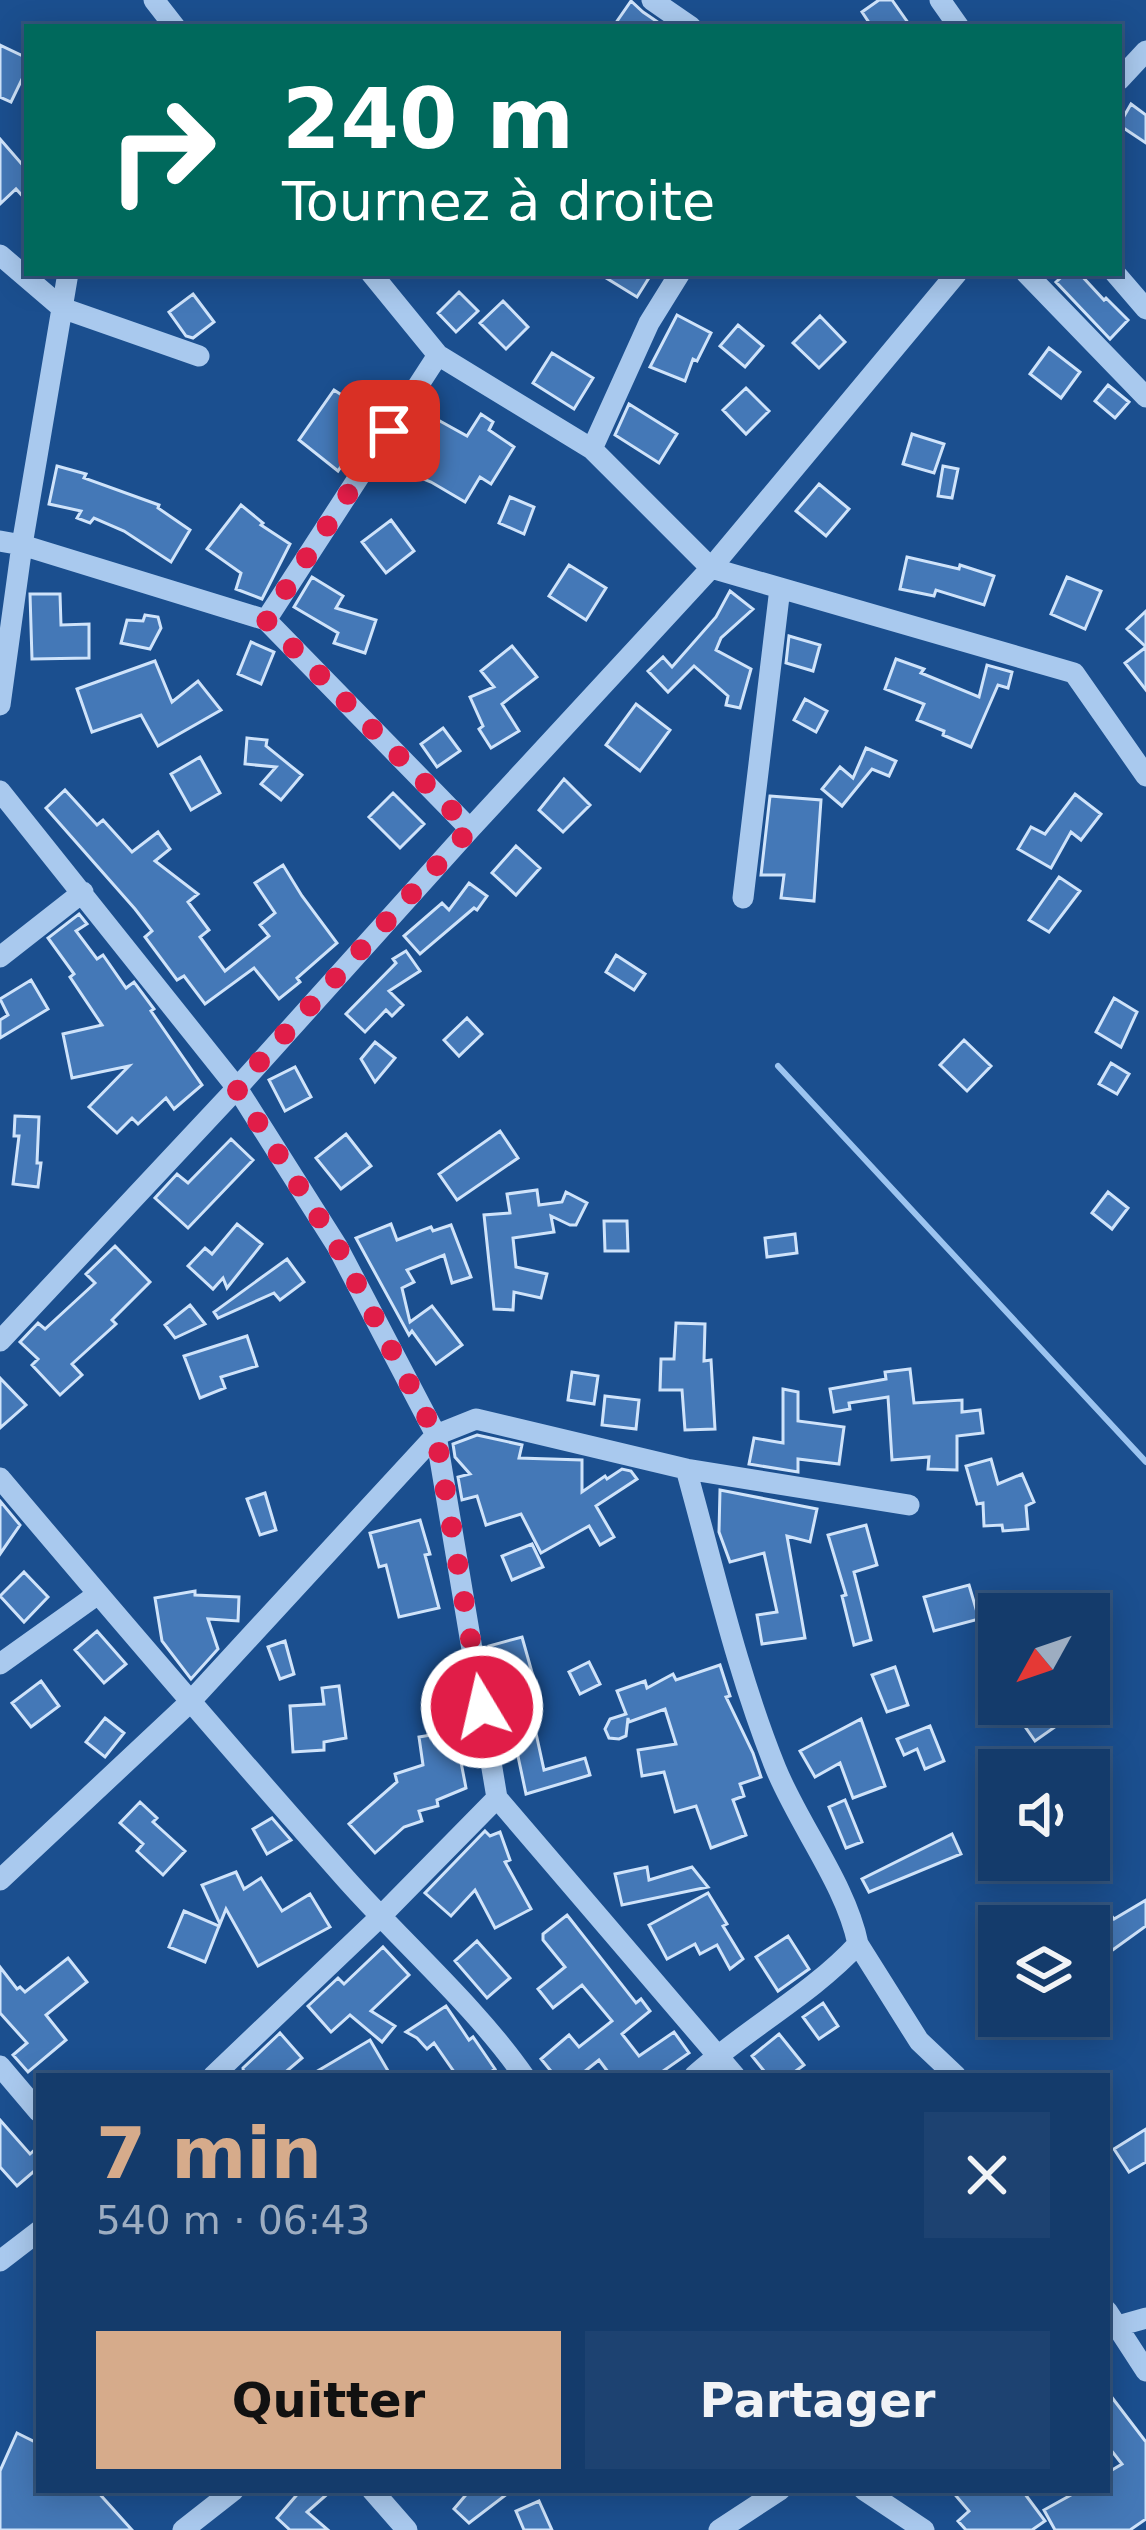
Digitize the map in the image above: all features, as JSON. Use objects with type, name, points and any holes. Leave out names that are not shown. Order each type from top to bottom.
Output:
[{"type":"street","points":[[154,0],[173,24]]},
{"type":"street","points":[[652,0],[687,24]]},
{"type":"street","points":[[1122,77],[1146,51]]},
{"type":"street","points":[[0,255],[24,276]]},
{"type":"street","points":[[25,276],[62,308],[199,356]]},
{"type":"street","points":[[0,705],[11,543],[67,276]]},
{"type":"street","points":[[373,276],[438,355],[592,449],[711,568],[1074,673],[1146,776]]},
{"type":"street","points":[[592,449],[649,323],[678,276]]},
{"type":"street","points":[[0,1341],[711,568],[954,276]]},
{"type":"street","points":[[1029,276],[1146,397]]},
{"type":"street","points":[[1118,276],[1146,309]]},
{"type":"street","points":[[266,620],[438,355]]},
{"type":"street","points":[[11,543],[266,620],[470,829]]},
{"type":"street","points":[[743,898],[780,588]]},
{"type":"street","points":[[0,790],[236,1088],[337,1246],[436,1435],[497,1798],[732,2073]]},
{"type":"street","points":[[0,957],[83,892]]},
{"type":"street","points":[[0,1880],[189,1703],[436,1435],[476,1419],[686,1469],[909,1505]]},
{"type":"street","points":[[686,1469],[754,1715],[790,1802],[853,1917],[858,1944],[920,2041],[953,2073]]},
{"type":"street","points":[[0,1478],[189,1703],[522,2073]]},
{"type":"street","points":[[0,1664],[98,1594]]},
{"type":"street","points":[[216,2073],[497,1798]]},
{"type":"street","points":[[697,2073],[840,1964],[858,1944]]},
{"type":"street","points":[[0,2066],[36,2108]]},
{"type":"street","points":[[0,2261],[36,2233]]},
{"type":"street","points":[[1146,2318],[1110,2322],[1146,2371]]},
{"type":"street","points":[[183,2530],[231,2493]]},
{"type":"street","points":[[375,2493],[406,2530]]},
{"type":"street","points":[[719,2530],[775,2493]]},
{"type":"street","points":[[868,2493],[924,2530]]},
{"type":"building","points":[[879,0],[892,0],[909,24],[870,24],[862,12]]},
{"type":"building","points":[[631,1],[661,24],[615,24]]},
{"type":"building","points":[[0,45],[24,57],[24,75],[11,102],[0,97]]},
{"type":"building","points":[[1131,104],[1146,115],[1146,143],[1122,127]]},
{"type":"building","points":[[0,139],[24,167],[24,198],[16,189],[0,204]]},
{"type":"building","points":[[603,276],[650,276],[637,297]]},
{"type":"building","points":[[1063,276],[1082,276],[1128,320],[1110,339],[1056,282]]},
{"type":"building","points":[[459,292],[478,311],[456,332],[438,313]]},
{"type":"building","points":[[193,294],[214,322],[193,338],[186,336],[169,312]]},
{"type":"building","points":[[503,301],[528,327],[506,349],[480,323]]},
{"type":"building","points":[[677,315],[711,333],[685,381],[650,367]]},
{"type":"building","points":[[820,316],[845,342],[819,368],[793,343]]},
{"type":"building","points":[[738,325],[763,346],[745,367],[720,346]]},
{"type":"building","points":[[1049,348],[1080,372],[1061,398],[1030,374]]},
{"type":"building","points":[[552,353],[593,378],[574,409],[533,383]]},
{"type":"building","points":[[1108,385],[1129,402],[1115,418],[1095,401]]},
{"type":"building","points":[[746,388],[769,411],[746,434],[723,410]]},
{"type":"building","points":[[334,390],[374,416],[338,471],[299,440]]},
{"type":"building","points":[[629,404],[677,434],[659,463],[615,435]]},
{"type":"building","points":[[420,410],[467,436],[481,414],[493,422],[489,430],[514,447],[491,484],[480,477],[465,502],[404,471],[416,444],[407,440]]},
{"type":"building","points":[[912,434],[944,444],[934,473],[903,464]]},
{"type":"building","points":[[57,466],[159,505],[190,530],[171,562],[124,531],[94,518],[90,523],[77,518],[81,511],[49,504]]},
{"type":"building","points":[[943,466],[958,469],[952,498],[938,496]]},
{"type":"building","points":[[819,484],[849,509],[826,536],[796,511]]},
{"type":"building","points":[[510,497],[534,507],[524,534],[499,523]]},
{"type":"building","points":[[241,505],[290,544],[262,599],[236,589],[241,573],[207,549]]},
{"type":"building","points":[[391,520],[414,551],[386,573],[362,542]]},
{"type":"building","points":[[907,557],[994,576],[984,605],[936,590],[934,596],[900,589]]},
{"type":"building","points":[[569,565],[606,588],[586,620],[549,596]]},
{"type":"building","points":[[312,577],[343,596],[336,608],[376,620],[365,653],[334,643],[338,633],[294,607]]},
{"type":"building","points":[[1067,577],[1101,591],[1085,629],[1051,614]]},
{"type":"building","points":[[730,591],[753,609],[721,638],[716,650],[751,669],[740,708],[726,705],[728,696],[694,666],[668,692],[648,671],[663,657],[672,667],[716,617]]},
{"type":"building","points":[[30,594],[60,594],[61,625],[89,624],[89,658],[32,659]]},
{"type":"building","points":[[1146,611],[1146,647],[1127,629]]},
{"type":"building","points":[[145,615],[158,617],[161,628],[150,649],[121,643],[127,620],[143,621]]},
{"type":"building","points":[[789,636],[820,645],[813,671],[786,663]]},
{"type":"building","points":[[251,642],[274,652],[261,684],[238,674]]},
{"type":"building","points":[[512,646],[537,677],[502,704],[519,731],[491,748],[479,729],[483,726],[470,697],[494,687],[481,671]]},
{"type":"building","points":[[1146,647],[1146,690],[1125,663]]},
{"type":"building","points":[[896,659],[979,697],[987,665],[1012,672],[1008,688],[998,685],[971,747],[917,720],[924,704],[885,689]]},
{"type":"building","points":[[155,661],[172,702],[198,681],[221,710],[158,746],[141,715],[92,732],[77,689]]},
{"type":"building","points":[[805,699],[827,711],[816,732],[794,720]]},
{"type":"building","points":[[636,704],[670,730],[640,771],[606,745]]},
{"type":"building","points":[[443,728],[460,751],[437,767],[421,744]]},
{"type":"building","points":[[247,738],[267,740],[266,746],[302,775],[281,800],[261,784],[276,767],[245,764]]},
{"type":"building","points":[[866,748],[896,761],[889,776],[872,769],[842,806],[822,789],[840,767],[853,778]]},
{"type":"building","points":[[200,757],[220,793],[191,810],[171,774]]},
{"type":"building","points":[[564,779],[590,805],[563,832],[539,810]]},
{"type":"building","points":[[65,790],[97,825],[103,820],[132,852],[158,832],[170,849],[155,861],[198,894],[188,902],[209,930],[200,937],[225,971],[269,936],[260,925],[275,913],[255,883],[283,865],[337,943],[279,999],[254,968],[205,1004],[184,976],[177,980],[145,937],[152,931],[46,808]]},
{"type":"building","points":[[393,793],[424,824],[400,848],[369,817]]},
{"type":"building","points":[[1075,794],[1101,814],[1081,840],[1071,832],[1051,868],[1018,849],[1031,827],[1045,834]]},
{"type":"building","points":[[770,796],[821,800],[814,901],[781,898],[784,875],[761,875]]},
{"type":"building","points":[[516,846],[540,868],[516,895],[492,873]]},
{"type":"building","points":[[1059,877],[1080,891],[1049,932],[1029,920]]},
{"type":"building","points":[[469,883],[487,896],[477,910],[420,954],[404,936],[442,903],[449,910]]},
{"type":"building","points":[[79,914],[87,924],[76,931],[97,959],[103,955],[126,988],[134,982],[202,1085],[174,1109],[166,1098],[138,1124],[132,1118],[117,1133],[89,1107],[129,1066],[72,1078],[63,1034],[102,1025],[48,938]]},
{"type":"building","points":[[406,951],[420,971],[389,991],[403,1005],[392,1016],[386,1010],[365,1032],[346,1014],[396,963],[393,959]]},
{"type":"building","points":[[616,955],[645,974],[634,990],[606,972]]},
{"type":"building","points":[[31,980],[48,1009],[0,1038],[0,1020],[8,1015],[0,999]]},
{"type":"building","points":[[1114,998],[1137,1012],[1121,1047],[1096,1032]]},
{"type":"building","points":[[467,1018],[482,1034],[459,1056],[444,1040]]},
{"type":"building","points":[[964,1040],[991,1066],[967,1091],[940,1065]]},
{"type":"building","points":[[375,1042],[395,1058],[375,1082],[361,1059]]},
{"type":"building","points":[[1111,1063],[1129,1074],[1117,1094],[1099,1084]]},
{"type":"building","points":[[295,1067],[311,1097],[285,1111],[269,1080]]},
{"type":"building","points":[[15,1116],[39,1117],[38,1187],[13,1184],[19,1136],[14,1136]]},
{"type":"building","points":[[500,1131],[518,1158],[457,1200],[439,1174]]},
{"type":"building","points":[[346,1134],[371,1166],[341,1189],[316,1158]]},
{"type":"building","points":[[231,1139],[253,1160],[188,1228],[155,1198],[177,1174],[188,1183]]},
{"type":"building","points":[[537,1190],[539,1205],[562,1202],[566,1192],[587,1203],[576,1225],[551,1216],[554,1232],[513,1238],[516,1267],[547,1274],[541,1298],[514,1292],[513,1310],[494,1309],[484,1215],[510,1213],[507,1194]]},
{"type":"building","points":[[1108,1192],[1128,1208],[1112,1229],[1092,1213]]},
{"type":"building","points":[[604,1221],[627,1221],[628,1251],[605,1251]]},
{"type":"building","points":[[237,1224],[262,1244],[227,1288],[223,1278],[213,1289],[188,1266],[205,1248],[212,1254]]},
{"type":"building","points":[[391,1224],[397,1240],[451,1225],[471,1277],[452,1283],[444,1255],[407,1270],[414,1282],[402,1288],[410,1322],[432,1306],[462,1345],[436,1364],[412,1331],[409,1335],[356,1238]]},
{"type":"building","points":[[795,1234],[797,1253],[767,1257],[765,1238]]},
{"type":"building","points":[[115,1246],[150,1282],[112,1320],[116,1324],[72,1364],[82,1375],[60,1395],[32,1365],[38,1359],[20,1342],[38,1323],[45,1329],[95,1283],[86,1274]]},
{"type":"building","points":[[287,1259],[304,1282],[280,1300],[274,1293],[218,1318],[214,1312]]},
{"type":"building","points":[[190,1305],[205,1324],[175,1338],[165,1325]]},
{"type":"building","points":[[676,1323],[705,1324],[704,1361],[711,1360],[715,1429],[685,1430],[682,1390],[660,1390],[661,1359],[674,1359]]},
{"type":"building","points":[[247,1336],[257,1366],[221,1377],[225,1388],[200,1398],[184,1356]]},
{"type":"building","points":[[910,1369],[914,1403],[962,1400],[962,1412],[980,1410],[983,1433],[957,1436],[957,1470],[928,1469],[929,1457],[892,1460],[888,1397],[849,1403],[850,1409],[834,1412],[830,1389],[886,1379],[885,1372]]},
{"type":"building","points":[[572,1372],[598,1376],[594,1404],[568,1400]]},
{"type":"building","points":[[0,1378],[26,1405],[0,1428]]},
{"type":"building","points":[[783,1389],[798,1392],[798,1421],[844,1427],[839,1464],[798,1459],[798,1472],[749,1464],[754,1438],[783,1443]]},
{"type":"building","points":[[605,1396],[639,1400],[636,1429],[602,1425]]},
{"type":"building","points":[[477,1435],[522,1445],[519,1458],[582,1460],[582,1492],[605,1476],[622,1469],[631,1471],[637,1479],[596,1506],[614,1537],[600,1545],[589,1526],[541,1553],[521,1514],[486,1525],[477,1496],[462,1500],[458,1477],[470,1474],[455,1457],[453,1444]]},
{"type":"building","points":[[991,1459],[998,1484],[1022,1474],[1034,1502],[1026,1506],[1028,1529],[1003,1531],[1002,1525],[984,1526],[983,1503],[977,1504],[966,1466]]},
{"type":"building","points":[[720,1490],[817,1509],[810,1542],[787,1536],[805,1638],[762,1644],[757,1615],[777,1612],[764,1553],[730,1562],[719,1532]]},
{"type":"building","points":[[265,1493],[276,1530],[260,1535],[247,1499]]},
{"type":"building","points":[[0,1501],[20,1525],[0,1554]]},
{"type":"building","points":[[420,1520],[439,1608],[399,1617],[386,1565],[379,1567],[370,1533]]},
{"type":"building","points":[[866,1525],[877,1565],[854,1572],[871,1640],[854,1645],[842,1596],[846,1595],[828,1535]]},
{"type":"building","points":[[532,1544],[543,1567],[512,1580],[502,1556]]},
{"type":"building","points":[[24,1572],[48,1597],[24,1622],[0,1596]]},
{"type":"building","points":[[969,1585],[978,1619],[934,1631],[924,1597]]},
{"type":"building","points":[[195,1591],[195,1595],[239,1597],[238,1621],[208,1619],[218,1649],[191,1679],[162,1641],[155,1598]]},
{"type":"building","points":[[97,1631],[126,1664],[104,1683],[75,1650]]},
{"type":"building","points":[[522,1637],[533,1676],[501,1686],[489,1646]]},
{"type":"building","points":[[285,1641],[294,1674],[280,1679],[268,1647]]},
{"type":"building","points":[[589,1662],[600,1684],[580,1694],[569,1672]]},
{"type":"building","points":[[720,1665],[730,1696],[726,1697],[761,1777],[740,1784],[744,1796],[733,1800],[746,1835],[711,1848],[696,1806],[675,1812],[664,1772],[642,1776],[638,1750],[676,1744],[665,1709],[629,1722],[628,1718],[626,1736],[619,1739],[609,1738],[605,1729],[610,1719],[626,1714],[617,1691],[645,1681],[647,1688],[673,1674],[676,1680]]},
{"type":"building","points":[[895,1667],[908,1705],[887,1712],[872,1675]]},
{"type":"building","points":[[41,1681],[59,1706],[31,1727],[12,1703]]},
{"type":"building","points":[[339,1686],[346,1738],[324,1742],[324,1750],[293,1752],[290,1706],[324,1704],[322,1688]]},
{"type":"building","points":[[105,1718],[124,1733],[105,1757],[86,1742]]},
{"type":"building","points":[[861,1719],[885,1786],[853,1798],[840,1763],[815,1777],[800,1751]]},
{"type":"building","points":[[534,1724],[544,1770],[585,1758],[590,1775],[526,1794],[512,1728]]},
{"type":"building","points":[[1024,1725],[1058,1725],[1035,1741]]},
{"type":"building","points":[[930,1726],[944,1761],[925,1769],[917,1749],[904,1755],[897,1739]]},
{"type":"building","points":[[455,1731],[466,1788],[437,1800],[438,1806],[419,1811],[422,1821],[404,1827],[375,1853],[349,1824],[397,1782],[395,1774],[423,1765],[419,1737]]},
{"type":"building","points":[[845,1800],[862,1842],[846,1848],[829,1807]]},
{"type":"building","points":[[140,1802],[157,1818],[153,1822],[185,1851],[163,1875],[137,1851],[143,1844],[120,1823]]},
{"type":"building","points":[[272,1818],[291,1840],[267,1854],[253,1829]]},
{"type":"building","points":[[485,1831],[490,1836],[500,1832],[510,1860],[505,1862],[531,1909],[495,1928],[475,1890],[451,1916],[425,1893]]},
{"type":"building","points":[[952,1834],[961,1854],[869,1892],[862,1879]]},
{"type":"building","points":[[647,1867],[649,1880],[692,1867],[708,1887],[622,1905],[615,1874]]},
{"type":"building","points":[[236,1872],[244,1889],[261,1878],[282,1911],[310,1894],[330,1927],[258,1966],[226,1909],[220,1924],[202,1885]]},
{"type":"building","points":[[708,1893],[743,1959],[730,1969],[717,1945],[700,1954],[695,1944],[667,1959],[649,1925]]},
{"type":"building","points":[[1146,1900],[1146,1926],[1110,1952],[1110,1914],[1114,1919]]},
{"type":"building","points":[[184,1911],[219,1926],[205,1962],[169,1947]]},
{"type":"building","points":[[567,1915],[636,2003],[641,1999],[650,2011],[622,2034],[639,2056],[674,2032],[689,2053],[660,2073],[609,2073],[599,2060],[583,2073],[553,2073],[541,2059],[569,2035],[579,2047],[612,2021],[582,1985],[553,2008],[538,1989],[565,1967],[543,1934]]},
{"type":"building","points":[[788,1936],[809,1969],[778,1991],[756,1957]]},
{"type":"building","points":[[477,1941],[510,1978],[487,1998],[455,1961]]},
{"type":"building","points":[[383,1947],[409,1975],[371,2011],[395,2026],[382,2042],[350,2015],[331,2032],[308,2006],[338,1978],[344,1984]]},
{"type":"building","points":[[68,1958],[87,1982],[46,2015],[66,2040],[28,2072],[13,2055],[27,2043],[0,2013],[0,1967],[25,1992]]},
{"type":"building","points":[[823,2003],[838,2026],[819,2039],[803,2017]]},
{"type":"building","points":[[446,2006],[495,2069],[455,2073],[434,2043],[427,2049],[406,2032]]},
{"type":"building","points":[[280,2033],[302,2058],[284,2073],[244,2073],[243,2068]]},
{"type":"building","points":[[779,2034],[804,2065],[793,2073],[766,2073],[752,2056]]},
{"type":"building","points":[[370,2040],[389,2073],[314,2073]]},
{"type":"building","points":[[0,2120],[30,2154],[36,2149],[36,2170],[17,2186],[0,2167]]},
{"type":"building","points":[[1146,2129],[1146,2162],[1129,2172],[1114,2149]]},
{"type":"building","points":[[1110,2395],[1146,2442],[1146,2519],[1130,2530],[1055,2530],[1044,2510],[1075,2493],[1110,2493],[1110,2471],[1122,2464],[1110,2449]]},
{"type":"building","points":[[17,2433],[36,2442],[36,2493],[99,2493],[132,2530],[0,2530],[0,2471]]},
{"type":"building","points":[[298,2493],[329,2493],[307,2512],[328,2530],[290,2530],[277,2518]]},
{"type":"building","points":[[467,2493],[508,2493],[469,2523],[454,2509]]},
{"type":"building","points":[[954,2493],[1024,2493],[1045,2521],[1032,2530],[966,2530],[958,2521],[969,2511]]},
{"type":"building","points":[[539,2501],[552,2530],[524,2530],[516,2511]]},
{"type":"waterway","points":[[778,1066],[1146,1462]]},
{"type":"route","points":[[389,431],[266,620],[470,829],[236,1088],[337,1246],[436,1435],[482,1707]]}]
